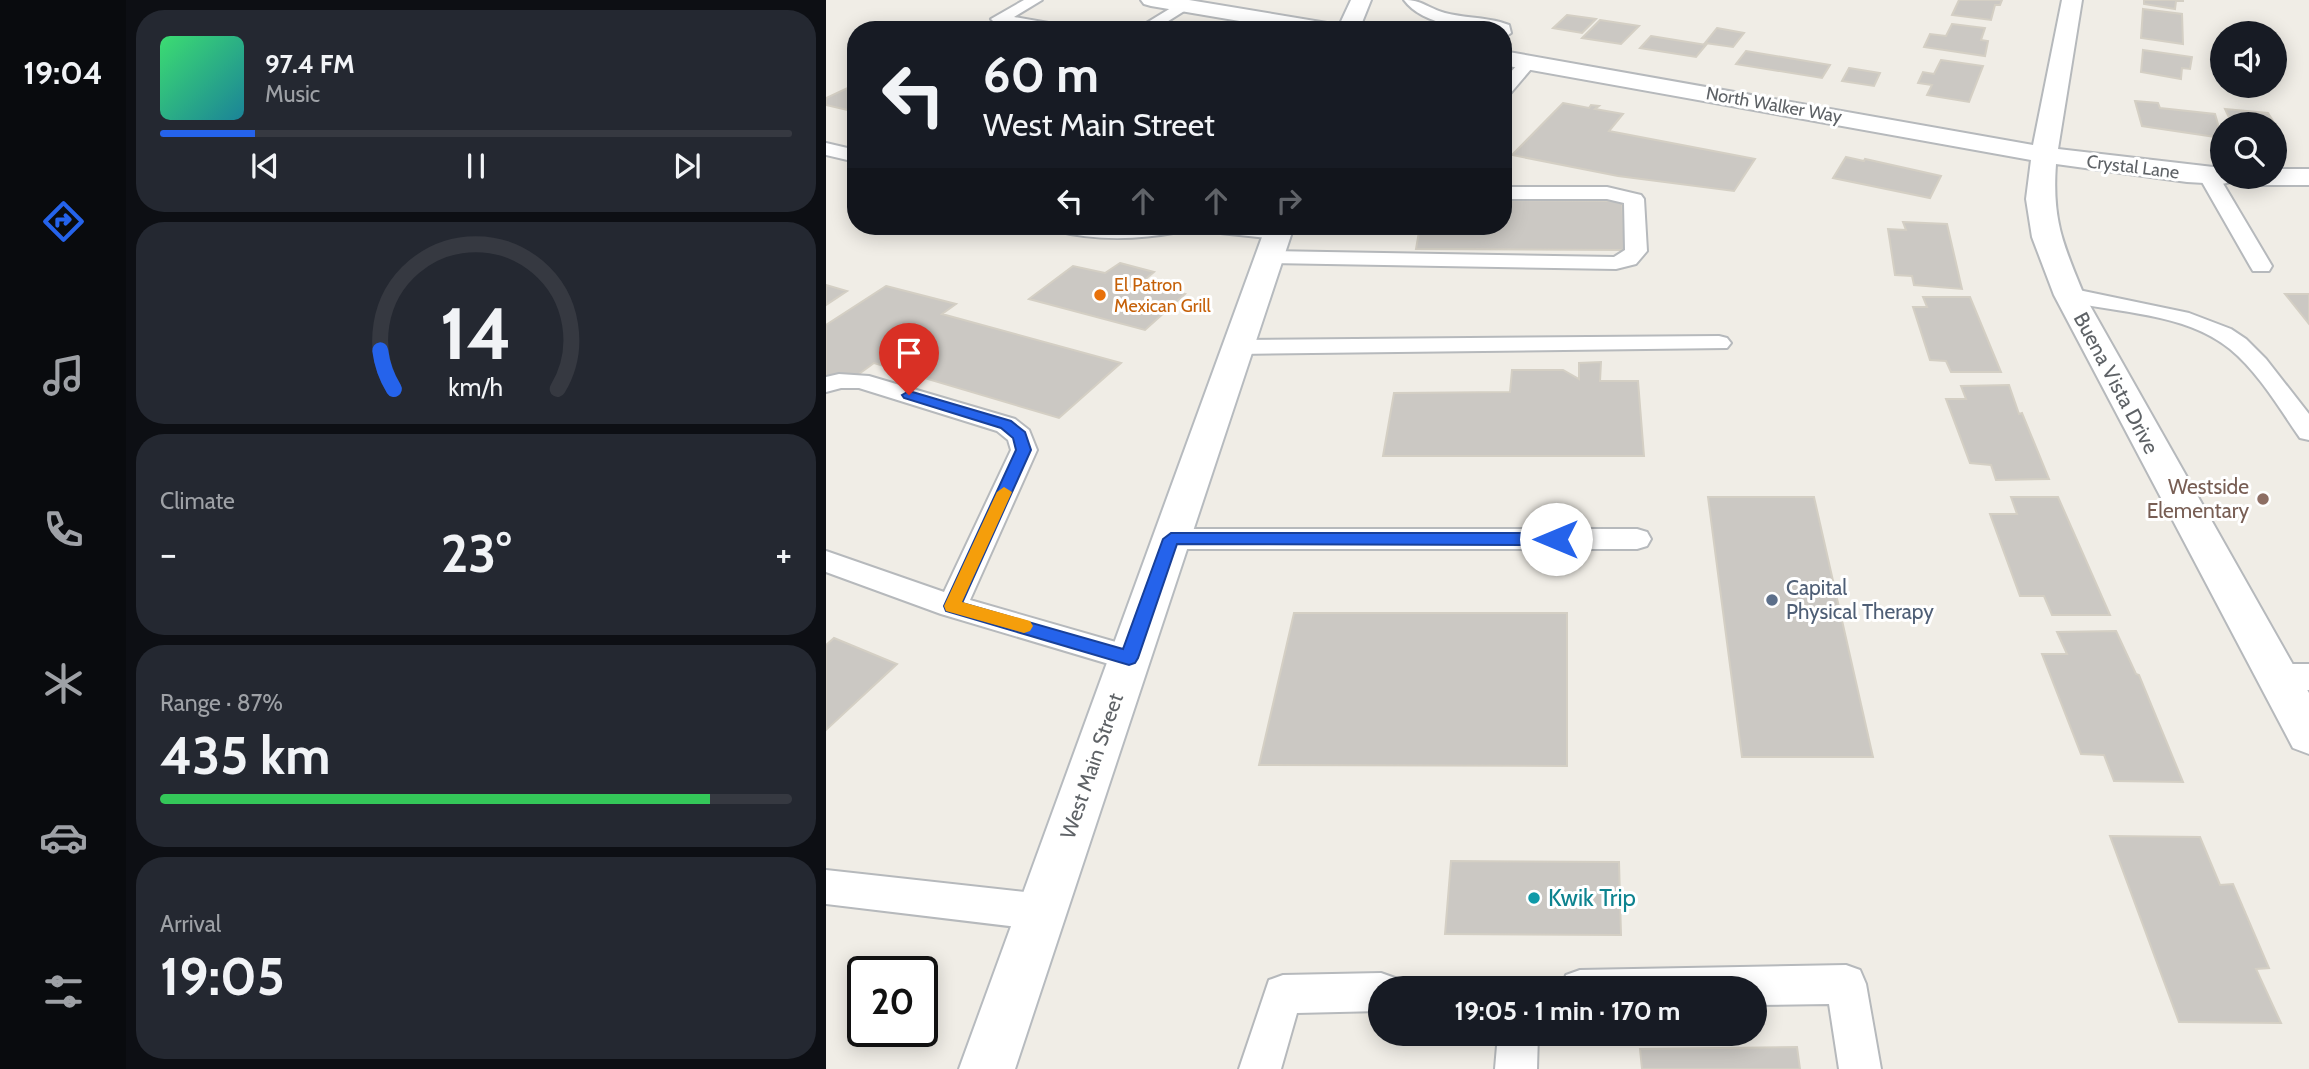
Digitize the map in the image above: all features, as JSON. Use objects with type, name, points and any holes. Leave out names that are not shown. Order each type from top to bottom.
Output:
[{"type":"street","points":[[1151,0],[1279,21]]},
{"type":"street","points":[[1352,21],[1361,0]]},
{"type":"street","name":"Buena Vista Drive","points":[[2072,0],[2044,155],[2040,200],[2046,237],[2069,295],[2309,735]]},
{"type":"street","name":"North Walker Way","points":[[1512,59],[2044,155]]},
{"type":"street","name":"Crystal Lane","points":[[2044,155],[2210,174]]},
{"type":"street","points":[[2287,177],[2309,177]]},
{"type":"street","name":"West Main Street","points":[[987,1069],[1275,239]]},
{"type":"lane","points":[[996,21],[1035,0]]},
{"type":"lane","points":[[1411,0],[1413,4],[1433,14],[1472,21]]},
{"type":"lane","points":[[1158,21],[1184,5]]},
{"type":"lane","points":[[1512,81],[1529,62]]},
{"type":"lane","points":[[826,149],[847,154]]},
{"type":"lane","points":[[2222,189],[2261,266]]},
{"type":"lane","points":[[1255,235],[1275,239],[1616,263],[1628,259],[1636,251],[1634,199],[1607,193],[1512,193]]},
{"type":"lane","points":[[2069,295],[2192,321],[2219,331],[2238,344],[2268,377],[2309,432]]},
{"type":"lane","points":[[1238,347],[1719,343]]},
{"type":"lane","points":[[826,385],[839,381],[860,381],[1006,425],[1020,436],[1024,450],[952,606]]},
{"type":"lane","points":[[1171,539],[1637,539]]},
{"type":"lane","points":[[826,561],[952,606],[1129,658]]},
{"type":"lane","points":[[2275,677],[2309,677]]},
{"type":"lane","points":[[826,887],[1042,912]]},
{"type":"lane","points":[[1767,985],[1846,984],[1860,1069]]},
{"type":"lane","points":[[1260,1069],[1283,994],[1368,992]]},
{"type":"lane","points":[[1517,1069],[1518,1046]]},
{"type":"building","points":[[1959,0],[2002,0],[2000,5],[1995,5],[1991,20],[1952,15]]},
{"type":"building","points":[[2144,0],[2183,1],[2176,1],[2175,9],[2144,4]]},
{"type":"building","points":[[2143,9],[2182,14],[2183,44],[2141,38]]},
{"type":"building","points":[[1567,15],[1596,19],[1582,33],[1553,28]]},
{"type":"building","points":[[1600,20],[1639,26],[1621,44],[1582,38]]},
{"type":"building","points":[[1952,24],[1985,28],[1981,40],[1988,41],[1985,56],[1924,47],[1930,34],[1946,36]]},
{"type":"building","points":[[1717,28],[1744,33],[1733,47],[1705,43]]},
{"type":"building","points":[[1651,36],[1706,45],[1696,57],[1640,48]]},
{"type":"building","points":[[2143,50],[2192,57],[2190,69],[2182,68],[2181,79],[2141,72]]},
{"type":"building","points":[[1746,51],[1830,65],[1822,78],[1736,64]]},
{"type":"building","points":[[1941,60],[1983,66],[1969,102],[1927,95],[1932,85],[1918,83],[1923,72],[1934,74]]},
{"type":"building","points":[[1849,68],[1880,73],[1874,86],[1842,81]]},
{"type":"building","points":[[847,88],[847,110],[826,105],[826,98]]},
{"type":"building","points":[[2135,101],[2158,103],[2160,108],[2210,113],[2210,136],[2142,126]]},
{"type":"building","points":[[1563,103],[1589,108],[1591,105],[1599,106],[1595,109],[1623,114],[1609,131],[1755,159],[1734,191],[1618,176],[1512,155]]},
{"type":"building","points":[[2225,109],[2257,112],[2226,112]]},
{"type":"building","points":[[1846,157],[1941,176],[1930,198],[1833,178]]},
{"type":"building","points":[[1512,200],[1622,201],[1625,250],[1416,249],[1418,235],[1512,235]]},
{"type":"building","points":[[1903,222],[1947,224],[1962,289],[1914,285],[1912,276],[1895,275],[1888,229],[1906,230]]},
{"type":"building","points":[[1120,263],[1154,272],[1142,282],[1185,294],[1145,330],[1029,299],[1073,266],[1105,273]]},
{"type":"building","points":[[826,285],[847,291],[826,305]]},
{"type":"building","points":[[886,286],[956,304],[942,314],[1121,363],[1059,418],[874,363],[837,390],[826,386],[826,325]]},
{"type":"building","points":[[2285,294],[2309,294],[2309,324]]},
{"type":"building","points":[[1923,297],[1970,297],[2001,372],[1951,372],[1946,361],[1930,360],[1913,307],[1927,307]]},
{"type":"building","points":[[1601,362],[1600,381],[1638,381],[1644,456],[1383,456],[1394,393],[1510,392],[1512,370],[1563,370],[1579,379],[1579,363]]},
{"type":"building","points":[[2009,385],[2019,414],[2022,413],[2049,479],[1996,480],[1991,465],[1970,463],[1946,399],[1966,399],[1961,386]]},
{"type":"building","points":[[1708,497],[1814,497],[1873,757],[1742,757]]},
{"type":"building","points":[[2011,497],[2058,497],[2110,615],[2052,615],[2044,596],[2020,596],[1990,514],[2017,514]]},
{"type":"building","points":[[1294,613],[1567,613],[1567,766],[1259,765]]},
{"type":"building","points":[[2116,631],[2136,674],[2139,675],[2183,782],[2114,781],[2104,755],[2081,754],[2042,654],[2067,654],[2057,632]]},
{"type":"building","points":[[834,638],[897,664],[826,730],[826,645]]},
{"type":"building","points":[[2110,836],[2200,837],[2220,885],[2233,884],[2269,968],[2256,969],[2281,1023],[2179,1022]]},
{"type":"building","name":"Kwik Trip","points":[[1451,861],[1619,862],[1621,935],[1445,934]]},
{"type":"building","points":[[1797,1047],[1800,1069],[1642,1069],[1640,1049]]},
{"type":"slow traffic","points":[[1004,492],[952,606],[1024,626]]},
{"type":"place","name":"El Patron Mexican Grill","points":[[1100,295]]},
{"type":"place","name":"Westside Elementary","points":[[2263,499]]},
{"type":"place","name":"Capital Physical Therapy","points":[[1772,600]]},
{"type":"place","name":"Kwik Trip","points":[[1534,898]]},
{"type":"route","points":[[909,395],[1006,425],[1020,436],[1024,450],[952,606],[1129,658],[1171,539],[1556,539]]}]
